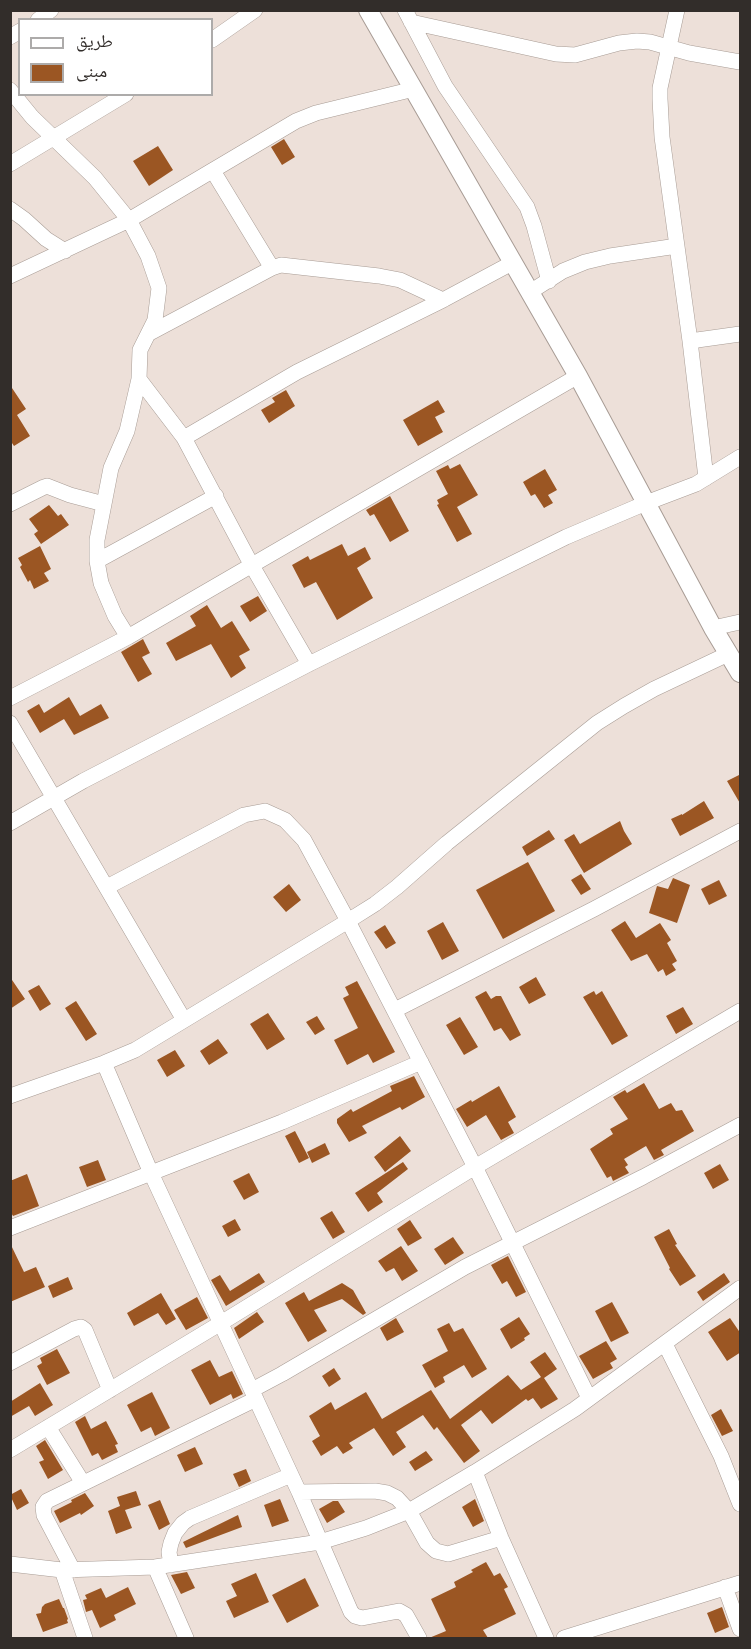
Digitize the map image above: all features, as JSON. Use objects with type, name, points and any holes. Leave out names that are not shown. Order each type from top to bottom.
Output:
[{"type":"street","points":[[213,39],[255,10]]},
{"type":"street","points":[[368,10],[578,376],[713,628],[741,673]]},
{"type":"street","points":[[677,10],[660,88],[662,137],[706,478]]},
{"type":"street","points":[[408,16],[487,40],[556,54],[574,55],[619,43],[637,41],[741,62]]},
{"type":"street","points":[[408,16],[445,86],[527,207],[549,281]]},
{"type":"street","points":[[10,276],[129,220],[277,131],[305,117],[414,89]]},
{"type":"street","points":[[10,90],[32,117],[95,178],[129,220],[148,256],[159,288],[155,320],[140,350],[139,379],[127,431],[111,468],[98,528],[101,583],[128,637]]},
{"type":"street","points":[[10,164],[123,96]]},
{"type":"street","points":[[213,171],[272,268]]},
{"type":"street","points":[[10,209],[46,239],[65,251]]},
{"type":"street","points":[[530,292],[563,271],[585,262],[677,246]]},
{"type":"street","points":[[184,438],[297,372],[443,300],[512,263]]},
{"type":"street","points":[[148,334],[281,265],[379,276],[407,283],[443,300]]},
{"type":"street","points":[[690,340],[741,334]]},
{"type":"street","points":[[10,698],[128,637],[578,376]]},
{"type":"street","points":[[139,379],[184,438],[251,564],[309,664]]},
{"type":"street","points":[[10,823],[53,798],[309,664],[566,537],[696,484],[741,457]]},
{"type":"street","points":[[10,504],[48,486],[70,495],[104,504]]},
{"type":"street","points":[[98,561],[216,496]]},
{"type":"street","points":[[713,628],[741,622]]},
{"type":"street","points":[[10,1096],[135,1050],[348,921],[397,887],[447,843],[597,723],[654,689],[728,654]]},
{"type":"street","points":[[10,723],[184,1020]]},
{"type":"street","points":[[107,887],[244,815],[265,811],[285,820],[304,840],[395,1010],[590,1398]]},
{"type":"street","points":[[395,1010],[741,831]]},
{"type":"street","points":[[10,1450],[475,1167],[741,1011]]},
{"type":"street","points":[[10,1228],[282,1122],[421,1062]]},
{"type":"street","points":[[104,1063],[151,1173],[299,1492],[351,1612],[362,1618],[399,1611],[406,1615],[419,1638]]},
{"type":"street","points":[[85,1638],[68,1570],[44,1515],[43,1507],[47,1501],[254,1394],[465,1266],[741,1125]]},
{"type":"street","points":[[10,1563],[68,1570],[163,1566],[320,1542],[409,1511],[475,1472],[590,1398],[741,1288]]},
{"type":"street","points":[[10,1363],[81,1327],[85,1330],[110,1390]]},
{"type":"street","points":[[665,1344],[735,1473],[741,1504]]},
{"type":"street","points":[[48,1427],[83,1483]]},
{"type":"street","points":[[475,1472],[501,1538],[546,1638]]},
{"type":"street","points":[[186,1638],[163,1566],[175,1533],[189,1518],[291,1475]]},
{"type":"street","points":[[299,1492],[375,1491],[387,1493],[397,1498],[409,1511],[427,1543],[436,1551],[448,1554],[501,1538]]},
{"type":"street","points":[[564,1638],[741,1582]]},
{"type":"street","points":[[725,1587],[741,1629]]},
{"type":"building","points":[[284,139],[295,157],[282,165],[271,147]]},
{"type":"building","points":[[158,146],[173,170],[149,186],[133,161]]},
{"type":"building","points":[[10,385],[26,409],[17,415],[30,436],[14,446],[10,440]]},
{"type":"building","points":[[286,390],[295,406],[269,423],[261,410],[275,402],[272,398]]},
{"type":"building","points":[[438,400],[445,412],[435,417],[443,432],[418,446],[403,420]]},
{"type":"building","points":[[460,464],[478,495],[457,507],[472,534],[457,542],[437,505],[439,504],[437,500],[448,494],[436,471],[448,465],[450,469]]},
{"type":"building","points":[[545,469],[557,490],[548,495],[553,503],[544,508],[535,494],[531,496],[523,482]]},
{"type":"building","points":[[390,496],[409,531],[390,542],[374,514],[370,516],[366,510]]},
{"type":"building","points":[[49,505],[58,516],[61,514],[69,525],[41,544],[34,534],[38,531],[29,519]]},
{"type":"building","points":[[342,544],[348,556],[365,547],[371,559],[357,568],[373,598],[337,620],[316,582],[304,588],[292,565],[308,556],[310,560]]},
{"type":"building","points":[[40,546],[51,569],[44,573],[49,581],[34,589],[20,567],[22,565],[18,558]]},
{"type":"building","points":[[258,596],[267,611],[250,622],[240,606]]},
{"type":"building","points":[[207,605],[221,628],[232,621],[250,650],[239,656],[246,668],[231,678],[211,644],[176,661],[166,643],[196,626],[190,616]]},
{"type":"building","points":[[143,639],[150,653],[142,657],[152,674],[138,682],[121,652]]},
{"type":"building","points":[[69,697],[80,716],[101,704],[109,718],[74,735],[64,719],[40,733],[27,711],[39,704],[44,713]]},
{"type":"building","points":[[741,774],[741,805],[727,781]]},
{"type":"building","points":[[704,801],[714,818],[680,836],[671,819]]},
{"type":"building","points":[[620,821],[632,844],[584,873],[564,840],[574,834],[580,844]]},
{"type":"building","points":[[549,830],[555,839],[527,856],[522,847]]},
{"type":"building","points":[[528,862],[555,911],[503,939],[476,890]]},
{"type":"building","points":[[581,874],[591,889],[581,895],[571,880]]},
{"type":"building","points":[[673,878],[690,885],[677,923],[649,913],[657,886],[668,889]]},
{"type":"building","points":[[719,880],[727,896],[709,905],[701,889]]},
{"type":"building","points":[[289,884],[301,900],[286,912],[273,897]]},
{"type":"building","points":[[625,921],[636,938],[660,923],[671,940],[667,943],[677,961],[672,964],[676,970],[666,976],[663,969],[658,972],[647,954],[631,961],[611,930]]},
{"type":"building","points":[[443,922],[459,951],[442,960],[427,931]]},
{"type":"building","points":[[385,925],[396,943],[386,949],[374,932]]},
{"type":"building","points":[[10,977],[25,999],[10,1009]]},
{"type":"building","points":[[536,977],[546,995],[529,1004],[519,987]]},
{"type":"building","points":[[357,981],[395,1052],[373,1063],[368,1054],[347,1065],[334,1040],[358,1028],[343,998],[349,995],[345,987]]},
{"type":"building","points":[[39,985],[51,1004],[40,1011],[28,991]]},
{"type":"building","points":[[486,991],[491,999],[501,996],[521,1035],[510,1041],[501,1028],[494,1031],[475,997]]},
{"type":"building","points":[[594,991],[596,995],[602,991],[628,1036],[612,1045],[583,997]]},
{"type":"building","points":[[76,1001],[97,1034],[86,1041],[65,1008]]},
{"type":"building","points":[[683,1007],[693,1024],[676,1034],[666,1016]]},
{"type":"building","points":[[268,1013],[285,1039],[267,1050],[250,1024]]},
{"type":"building","points":[[317,1016],[325,1029],[315,1035],[306,1022]]},
{"type":"building","points":[[460,1017],[478,1047],[464,1055],[446,1025]]},
{"type":"building","points":[[218,1039],[228,1053],[209,1065],[200,1051]]},
{"type":"building","points":[[175,1050],[185,1066],[167,1077],[157,1060]]},
{"type":"building","points":[[414,1076],[425,1097],[402,1110],[400,1107],[362,1126],[367,1133],[349,1142],[337,1123],[337,1119],[351,1109],[353,1112],[392,1091],[390,1086]]},
{"type":"building","points":[[644,1083],[659,1109],[671,1103],[676,1111],[682,1110],[694,1131],[661,1150],[664,1155],[654,1160],[646,1146],[624,1159],[629,1173],[613,1181],[611,1176],[607,1178],[590,1149],[613,1134],[610,1129],[628,1119],[613,1097],[625,1090],[627,1093]]},
{"type":"building","points":[[499,1086],[516,1117],[508,1122],[514,1133],[501,1140],[486,1115],[467,1127],[456,1109]]},
{"type":"building","points":[[295,1131],[309,1158],[299,1163],[285,1136]]},
{"type":"building","points":[[400,1136],[411,1151],[385,1172],[374,1157]]},
{"type":"building","points":[[325,1143],[330,1154],[312,1163],[307,1152]]},
{"type":"building","points":[[98,1160],[106,1180],[87,1187],[79,1167]]},
{"type":"building","points":[[403,1162],[408,1169],[377,1193],[383,1202],[368,1212],[355,1193]]},
{"type":"building","points":[[720,1164],[729,1180],[713,1189],[704,1173]]},
{"type":"building","points":[[249,1173],[259,1192],[244,1200],[233,1181]]},
{"type":"building","points":[[27,1174],[39,1206],[13,1216],[10,1211],[10,1181]]},
{"type":"building","points":[[332,1211],[345,1232],[333,1239],[320,1218]]},
{"type":"building","points":[[235,1219],[241,1230],[228,1237],[222,1226]]},
{"type":"building","points":[[410,1220],[422,1238],[408,1246],[397,1229]]},
{"type":"building","points":[[669,1229],[677,1244],[675,1245],[696,1276],[680,1286],[654,1237]]},
{"type":"building","points":[[453,1237],[464,1253],[445,1265],[434,1249]]},
{"type":"building","points":[[10,1243],[24,1272],[36,1267],[45,1287],[10,1302]]},
{"type":"building","points":[[401,1246],[418,1271],[402,1281],[394,1268],[386,1272],[378,1261]]},
{"type":"building","points":[[508,1256],[526,1292],[516,1297],[507,1281],[502,1284],[491,1265]]},
{"type":"building","points":[[259,1273],[265,1282],[226,1306],[211,1280],[220,1275],[230,1291]]},
{"type":"building","points":[[724,1273],[730,1282],[703,1301],[697,1292]]},
{"type":"building","points":[[68,1277],[73,1289],[53,1298],[48,1286]]},
{"type":"building","points":[[342,1283],[353,1290],[366,1313],[363,1315],[342,1299],[314,1310],[327,1331],[308,1342],[285,1303],[304,1292],[309,1301]]},
{"type":"building","points":[[161,1293],[176,1319],[166,1325],[158,1313],[134,1326],[127,1313]]},
{"type":"building","points":[[197,1297],[208,1318],[186,1330],[174,1310]]},
{"type":"building","points":[[612,1302],[629,1333],[611,1342],[595,1311]]},
{"type":"building","points":[[257,1312],[264,1322],[239,1339],[234,1328]]},
{"type":"building","points":[[519,1317],[530,1334],[511,1349],[500,1329]]},
{"type":"building","points":[[396,1318],[404,1332],[387,1341],[380,1328]]},
{"type":"building","points":[[730,1318],[741,1334],[741,1352],[727,1361],[708,1332]]},
{"type":"building","points":[[449,1323],[454,1332],[463,1328],[487,1369],[472,1378],[464,1365],[443,1377],[445,1382],[435,1388],[422,1365],[448,1351],[437,1329]]},
{"type":"building","points":[[606,1341],[617,1359],[610,1363],[613,1368],[593,1379],[579,1356]]},
{"type":"building","points":[[57,1349],[70,1373],[47,1385],[37,1366],[42,1363],[40,1358]]},
{"type":"building","points":[[545,1352],[557,1369],[544,1378],[558,1399],[541,1409],[533,1398],[528,1401],[526,1399],[492,1424],[481,1410],[461,1425],[480,1451],[464,1463],[437,1427],[434,1430],[423,1415],[396,1432],[406,1447],[393,1456],[374,1428],[349,1443],[353,1448],[343,1454],[337,1446],[321,1456],[312,1441],[320,1436],[309,1416],[331,1402],[335,1410],[366,1392],[382,1419],[431,1390],[450,1419],[508,1375],[521,1390],[541,1377],[530,1362]]},
{"type":"building","points":[[210,1360],[219,1377],[232,1371],[243,1394],[233,1399],[231,1394],[210,1405],[191,1370]]},
{"type":"building","points":[[334,1368],[341,1379],[329,1387],[322,1376]]},
{"type":"building","points":[[40,1383],[53,1405],[35,1416],[29,1406],[10,1417],[10,1402]]},
{"type":"building","points":[[152,1392],[170,1428],[155,1436],[151,1427],[141,1432],[127,1405]]},
{"type":"building","points":[[721,1409],[733,1431],[722,1436],[711,1415]]},
{"type":"building","points":[[85,1416],[91,1429],[106,1421],[118,1444],[115,1445],[118,1452],[102,1460],[98,1453],[92,1456],[75,1422]]},
{"type":"building","points":[[45,1440],[63,1470],[48,1479],[39,1462],[44,1460],[36,1446]]},
{"type":"building","points":[[195,1447],[203,1464],[185,1472],[177,1455]]},
{"type":"building","points":[[426,1451],[433,1460],[415,1471],[409,1462]]},
{"type":"building","points":[[246,1469],[251,1481],[239,1487],[233,1474]]},
{"type":"building","points":[[21,1489],[29,1503],[17,1510],[10,1495]]},
{"type":"building","points":[[136,1491],[141,1505],[125,1510],[132,1528],[116,1534],[108,1511],[120,1506],[117,1497]]},
{"type":"building","points":[[85,1493],[94,1506],[81,1515],[80,1513],[60,1523],[54,1511]]},
{"type":"building","points":[[280,1499],[289,1521],[272,1527],[264,1505]]},
{"type":"building","points":[[475,1499],[484,1521],[473,1527],[462,1507]]},
{"type":"building","points":[[160,1500],[170,1524],[159,1530],[148,1505]]},
{"type":"building","points":[[333,1501],[338,1501],[345,1512],[327,1523],[319,1509]]},
{"type":"building","points":[[238,1515],[242,1527],[186,1548],[183,1542]]},
{"type":"building","points":[[486,1562],[494,1576],[500,1573],[508,1587],[504,1589],[516,1614],[483,1630],[488,1638],[429,1638],[446,1631],[431,1599],[456,1587],[454,1582]]},
{"type":"building","points":[[187,1572],[195,1588],[181,1594],[171,1575]]},
{"type":"building","points":[[256,1573],[269,1602],[234,1618],[226,1601],[237,1596],[231,1584]]},
{"type":"building","points":[[305,1578],[319,1606],[287,1623],[272,1595]]},
{"type":"building","points":[[128,1587],[136,1604],[114,1615],[116,1620],[100,1628],[92,1610],[86,1612],[83,1600],[87,1599],[85,1595],[101,1588],[106,1598]]},
{"type":"building","points":[[59,1599],[68,1623],[43,1632],[36,1614],[41,1613],[45,1604]]},
{"type":"building","points":[[722,1607],[729,1627],[715,1633],[707,1613]]}]
